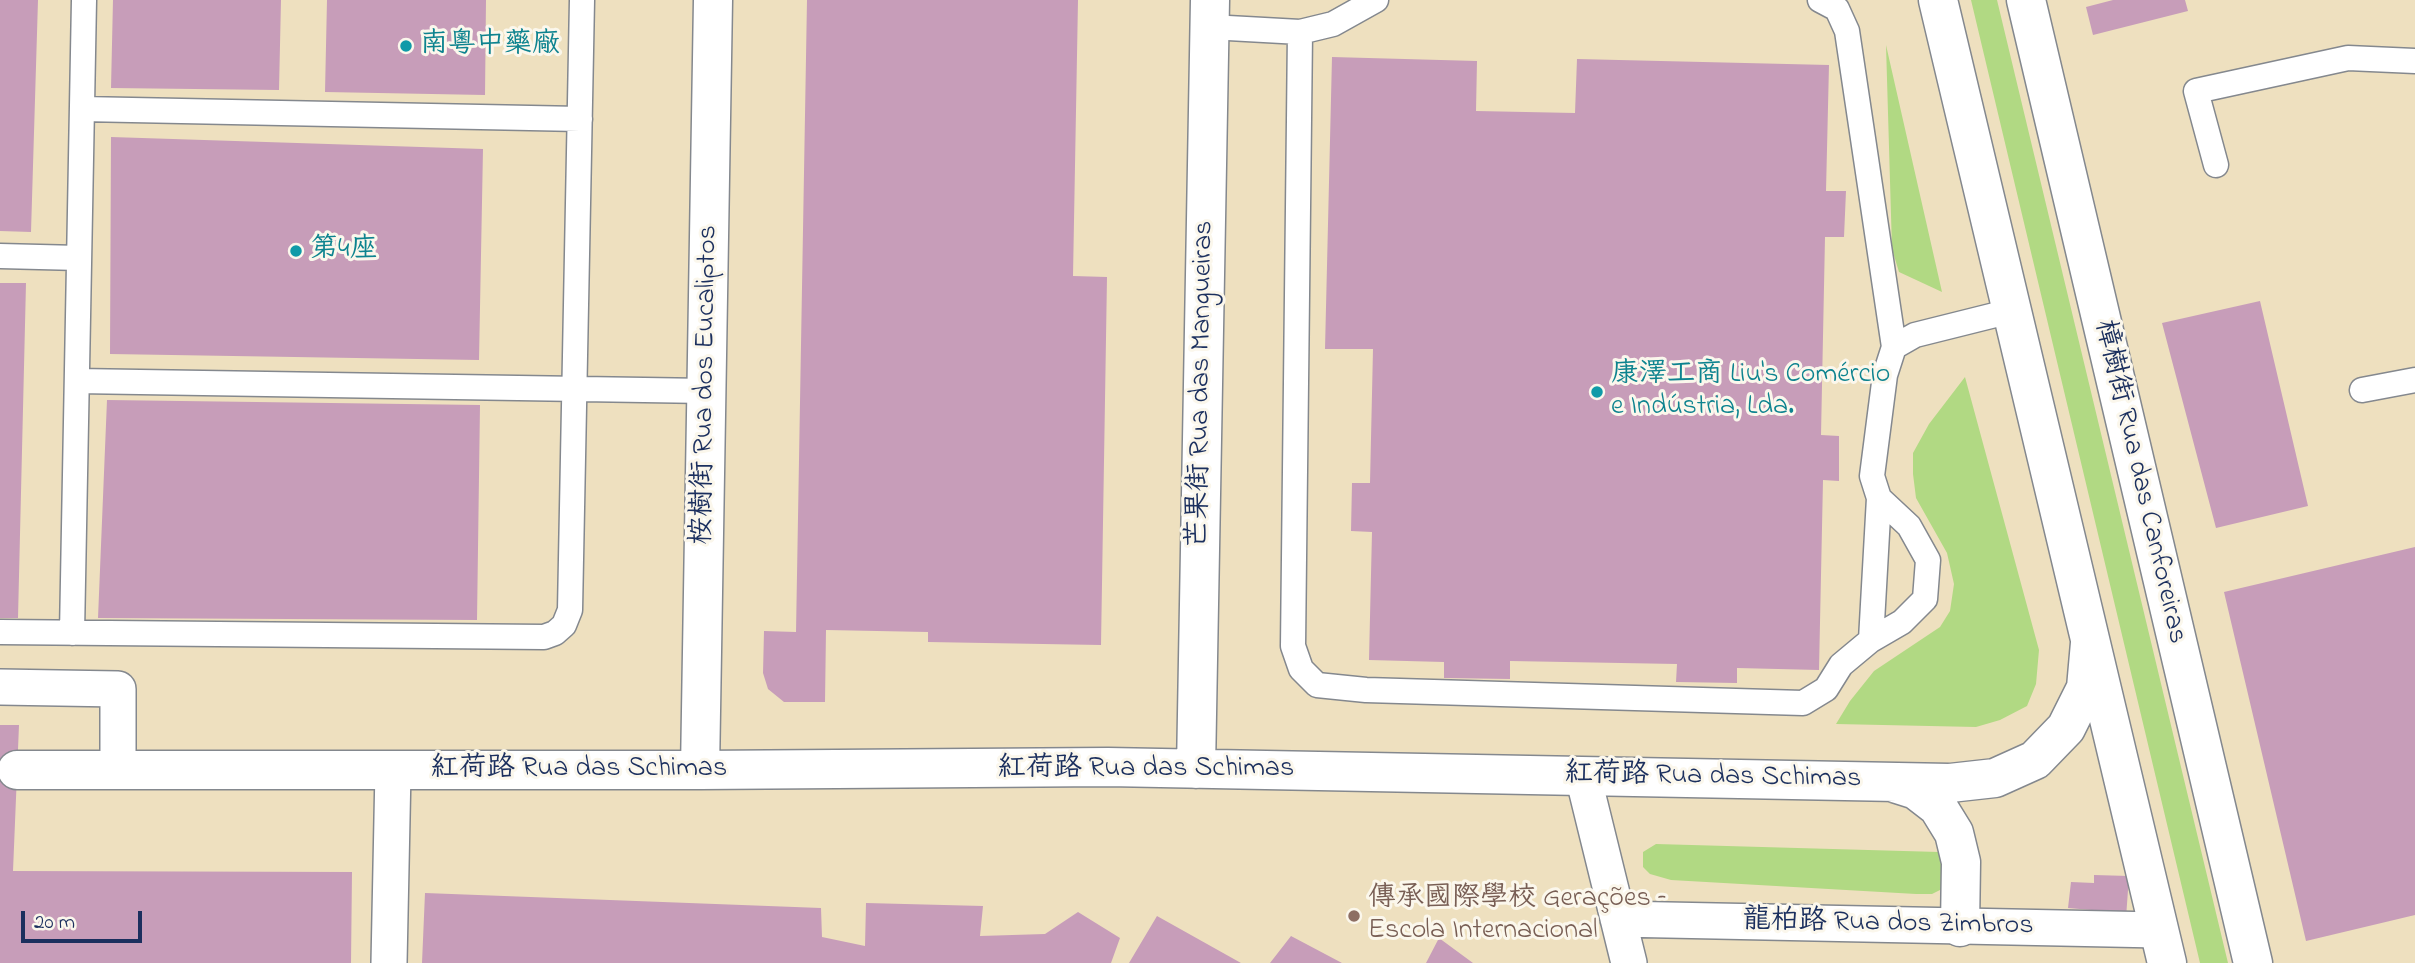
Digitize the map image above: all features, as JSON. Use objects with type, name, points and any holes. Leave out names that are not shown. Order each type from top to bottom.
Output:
[{"type":"street","name":"桉樹街 Rua dos Eucaliptos","points":[[700,770],[713,0]]},
{"type":"street","points":[[1938,0],[2163,947]]},
{"type":"street","name":"樟樹街 Rua das Canforeiras","points":[[2026,0],[2253,963]]},
{"type":"street","name":"芒果街 Rua das Mangueiras","points":[[1196,769],[1210,14]]},
{"type":"street","name":"紅荷路 Rua das Schimas","points":[[17,769],[393,771],[1094,767],[1950,783],[1994,778],[2035,760],[2066,729],[2086,688],[2090,643]]},
{"type":"street","points":[[0,687],[118,689],[118,770]]},
{"type":"street","points":[[389,963],[393,771]]},
{"type":"street","points":[[1583,776],[1629,963]]},
{"type":"street","points":[[1889,781],[1916,790],[1938,807],[1954,833],[1961,862],[1960,927]]},
{"type":"street","name":"龍柏路 Rua dos Zimbros","points":[[1618,919],[1960,927],[2163,947]]},
{"type":"lane","points":[[72,633],[84,0]]},
{"type":"lane","points":[[0,632],[544,637],[555,633],[564,625],[570,610],[582,0]]},
{"type":"lane","points":[[1210,14],[1300,32],[1333,24],[1376,0]]},
{"type":"lane","points":[[1820,0],[1837,9],[1847,31],[1894,347],[1885,375],[1872,476],[1879,498],[1871,640]]},
{"type":"lane","points":[[1300,32],[1293,646],[1301,670],[1317,685],[1366,690],[1803,703],[1826,689],[1841,664],[1871,640],[1902,622],[1924,599],[1928,560],[1909,526],[1879,498]]},
{"type":"lane","points":[[2216,165],[2196,91],[2348,58],[2415,61]]},
{"type":"lane","points":[[82,109],[580,119]]},
{"type":"lane","points":[[0,256],[79,257]]},
{"type":"lane","points":[[1894,347],[1915,335],[2011,311]]},
{"type":"lane","points":[[2362,390],[2415,380]]},
{"type":"lane","points":[[77,381],[707,391]]},
{"type":"green space","points":[[1971,0],[1997,0],[2228,963],[2200,963]]},
{"type":"green space","points":[[1886,45],[1942,292],[1899,272],[1892,249]]},
{"type":"green space","points":[[1965,377],[2039,650],[2036,684],[2027,706],[2000,720],[1976,727],[1836,724],[1874,671],[1940,627],[1950,611],[1954,584],[1947,553],[1916,498],[1913,453],[1929,424]]},
{"type":"green space","points":[[1656,844],[1939,852],[1948,886],[1932,894],[1916,894],[1671,880],[1650,874],[1643,867],[1643,852]]},
{"type":"building","points":[[0,0],[38,0],[31,232],[0,231]]},
{"type":"building","points":[[113,0],[281,0],[279,90],[111,88]]},
{"type":"building","name":"南粵中藥廠","points":[[327,0],[486,0],[485,95],[325,92]]},
{"type":"building","points":[[807,0],[1078,0],[1073,276],[1107,277],[1101,645],[928,642],[928,632],[826,630],[825,702],[784,702],[768,689],[763,673],[764,631],[796,632]]},
{"type":"building","points":[[2113,0],[2185,0],[2188,11],[2093,35],[2086,7]]},
{"type":"building","name":"康澤工商 Liu's Comércio e Indústria, Lda.","points":[[1332,57],[1477,61],[1476,111],[1575,113],[1577,59],[1829,65],[1826,191],[1846,191],[1844,237],[1825,237],[1821,435],[1839,436],[1839,481],[1823,480],[1819,670],[1737,668],[1737,683],[1676,682],[1677,664],[1510,661],[1510,679],[1444,678],[1444,662],[1369,660],[1372,532],[1351,531],[1352,483],[1370,483],[1373,349],[1325,349]]},
{"type":"building","name":"第4座","points":[[111,137],[483,149],[479,360],[110,354]]},
{"type":"building","points":[[0,283],[26,283],[18,618],[0,618]]},
{"type":"building","points":[[2260,301],[2308,506],[2216,528],[2162,323]]},
{"type":"building","points":[[107,400],[480,405],[477,620],[98,618]]},
{"type":"building","points":[[2415,547],[2415,915],[2306,941],[2224,592]]},
{"type":"building","points":[[0,725],[19,725],[13,871],[352,872],[351,963],[0,963]]},
{"type":"building","points":[[2094,875],[2129,876],[2126,918],[2091,916],[2091,910],[2068,908],[2071,882],[2094,883]]},
{"type":"building","points":[[425,893],[821,908],[822,937],[865,946],[866,903],[983,906],[980,936],[1045,934],[1078,912],[1120,938],[1111,963],[422,963]]},
{"type":"building","points":[[1157,916],[1241,963],[1129,963]]},
{"type":"building","points":[[1291,936],[1342,963],[1270,963]]},
{"type":"building","points":[[1439,938],[1473,963],[1426,963]]},
{"type":"place","name":"南粵中藥廠","points":[[406,46]]},
{"type":"place","name":"第4座","points":[[296,251]]},
{"type":"place","name":"康澤工商 Liu's Comércio e Indústria, Lda.","points":[[1597,392]]},
{"type":"place","name":"傳承國際學校 Gerações – Escola Internacional","points":[[1354,916]]}]
